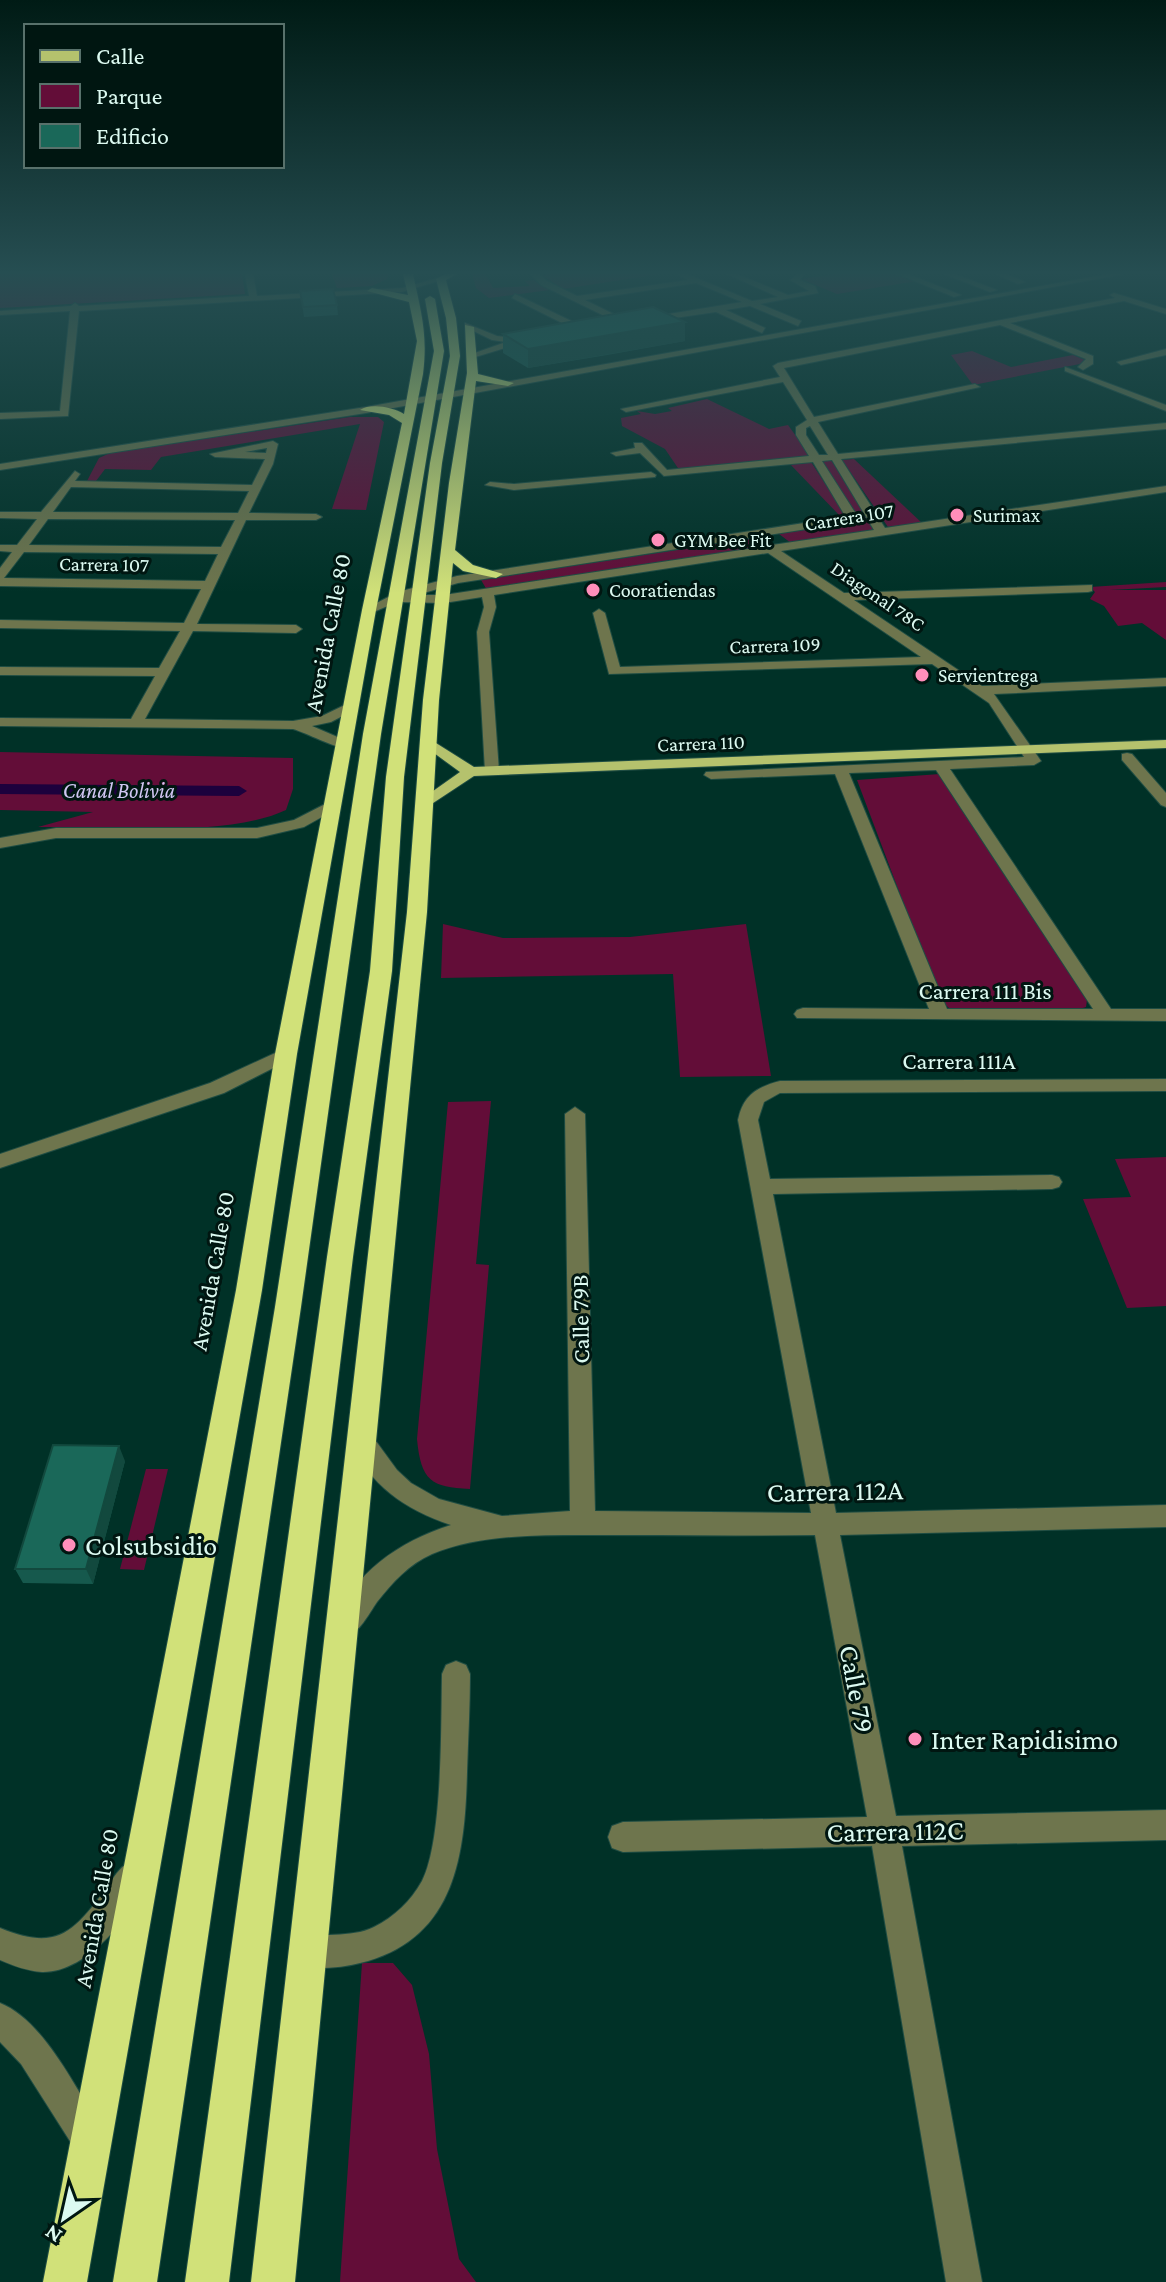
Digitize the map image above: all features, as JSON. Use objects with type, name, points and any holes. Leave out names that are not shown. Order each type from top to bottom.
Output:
[{"type":"highway","name":"Avenida Calle 80","points":[[273,2282],[417,912],[431,700],[416,596],[407,421],[415,380]]},
{"type":"highway","name":"Avenida Calle 80","points":[[207,2282],[334,1302],[381,971],[394,790],[416,596],[433,380]]},
{"type":"highway","name":"Avenida Calle 80","points":[[135,2282],[288,1307],[334,985],[355,865],[416,596],[451,380]]},
{"type":"highway","name":"Avenida Calle 80","points":[[65,2282],[249,1290],[286,1054],[351,706],[416,596],[449,553],[455,483],[471,380]]},
{"type":"highway","points":[[483,380],[508,383]]},
{"type":"highway","points":[[366,410],[392,412],[407,421]]},
{"type":"highway","points":[[435,471],[455,483]]},
{"type":"highway","points":[[449,553],[468,568],[496,574]]},
{"type":"highway","points":[[403,721],[431,700]]},
{"type":"main road","points":[[428,742],[449,760],[471,772]]},
{"type":"main road","name":"Carrera 110","points":[[1031,755],[1166,744]]},
{"type":"main road","name":"Carrera 110","points":[[1031,755],[1166,755]]},
{"type":"main road","name":"Carrera 110","points":[[424,804],[471,772],[838,764]]},
{"type":"street","points":[[0,416],[65,414],[68,380]]},
{"type":"street","points":[[0,467],[522,380]]},
{"type":"street","points":[[626,409],[776,380]]},
{"type":"street","points":[[785,380],[882,533]]},
{"type":"street","points":[[1097,380],[1166,408]]},
{"type":"street","points":[[817,459],[800,431],[813,420],[975,387]]},
{"type":"street","points":[[0,460],[366,410],[412,399]]},
{"type":"street","points":[[616,453],[641,447],[664,473],[1166,426]]},
{"type":"street","points":[[0,576],[68,484],[88,450]]},
{"type":"street","points":[[136,723],[189,626],[271,456]]},
{"type":"street","name":"Carrera 107","points":[[416,596],[496,574],[850,519],[850,513],[817,459]]},
{"type":"street","points":[[490,485],[514,487],[651,475]]},
{"type":"street","points":[[68,484],[256,488]]},
{"type":"street","name":"Carrera 107","points":[[416,596],[487,592],[1166,489]]},
{"type":"street","points":[[0,515],[316,517]]},
{"type":"street","name":"Diagonal 78C","points":[[751,536],[982,690],[1000,706],[1031,755]]},
{"type":"street","points":[[0,548],[225,551]]},
{"type":"street","name":"Carrera 107","points":[[0,582],[208,585]]},
{"type":"street","points":[[843,597],[1088,588]]},
{"type":"street","points":[[487,592],[490,607],[483,632],[492,771]]},
{"type":"street","name":"Carrera 109","points":[[599,613],[614,671],[937,660]]},
{"type":"street","points":[[0,624],[296,629]]},
{"type":"street","points":[[0,671],[164,672]]},
{"type":"street","points":[[982,690],[1166,682]]},
{"type":"street","points":[[0,722],[293,725],[326,719],[351,706]]},
{"type":"street","points":[[293,725],[322,733],[344,745]]},
{"type":"street","name":"Carrera 110","points":[[711,775],[838,764],[1031,755]]},
{"type":"street","points":[[1127,757],[1166,802]]},
{"type":"street","points":[[937,759],[1106,1015]]},
{"type":"street","points":[[838,764],[940,1014]]},
{"type":"street","points":[[0,843],[56,833],[257,833],[299,824],[333,805]]},
{"type":"street","name":"Carrera 111 Bis","points":[[803,1014],[1166,1015]]},
{"type":"street","points":[[0,1161],[217,1088],[286,1054]]},
{"type":"street","name":"Carrera 111A","points":[[756,1097],[780,1087],[1166,1085]]},
{"type":"street","name":"Calle 79","points":[[756,1097],[748,1120],[884,1830],[964,2282]]},
{"type":"street","name":"Calle 79B","points":[[575,1114],[583,1524]]},
{"type":"street","points":[[761,1187],[1052,1182]]},
{"type":"street","name":"Carrera 112A","points":[[361,1440],[375,1465],[406,1495],[429,1507],[504,1526]]},
{"type":"street","name":"Carrera 112A","points":[[340,1631],[401,1557],[425,1545],[504,1526],[826,1524],[1166,1516]]},
{"type":"street","points":[[307,1952],[347,1949],[379,1942],[412,1921],[437,1886],[449,1849],[456,1674]]},
{"type":"street","name":"Carrera 112C","points":[[623,1837],[1166,1825]]},
{"type":"street","points":[[0,1944],[19,1955],[36,1959],[55,1956],[76,1946],[99,1923],[143,1862]]},
{"type":"street","points":[[0,2019],[33,2052],[61,2091],[91,2144]]},
{"type":"green space","points":[[970,380],[996,380],[973,385]]},
{"type":"green space","points":[[707,399],[769,429],[788,425],[811,457],[680,471],[665,449],[622,426],[621,418],[641,414],[637,411],[655,414]]},
{"type":"green space","points":[[350,417],[378,417],[384,422],[366,510],[332,509],[360,424],[161,457],[151,470],[105,469],[96,481],[87,481],[99,458],[110,453]]},
{"type":"green space","points":[[854,459],[922,523],[888,527],[842,460]]},
{"type":"green space","points":[[831,460],[875,531],[791,543],[779,534],[858,521],[822,461]]},
{"type":"green space","points":[[811,462],[846,516],[840,516],[789,463]]},
{"type":"green space","points":[[748,539],[760,548],[487,590],[481,580]]},
{"type":"green space","points":[[1166,582],[1166,587],[1110,590],[1166,590],[1166,640],[1142,623],[1118,626],[1104,606],[1090,599],[1095,592],[1090,587]]},
{"type":"green space","points":[[0,752],[293,758],[293,789],[286,810],[261,819],[232,824],[165,829],[38,827],[93,812],[0,810]]},
{"type":"green space","points":[[940,774],[1087,1000],[1086,1007],[1073,1011],[949,1008],[940,1000],[857,780]]},
{"type":"green space","points":[[443,924],[503,938],[630,937],[746,924],[771,1076],[680,1077],[673,974],[441,978]]},
{"type":"green space","points":[[491,1101],[476,1264],[489,1265],[470,1489],[446,1486],[430,1479],[421,1464],[417,1439],[448,1102]]},
{"type":"green space","points":[[1166,1157],[1166,1306],[1127,1308],[1083,1199],[1131,1197],[1115,1159]]},
{"type":"green space","points":[[146,1469],[168,1469],[144,1570],[120,1569]]},
{"type":"green space","points":[[362,1963],[393,1963],[412,1985],[429,2054],[437,2149],[459,2259],[476,2282],[340,2282]]},
{"type":"building","name":"Colsubsidio","points":[[53,1445],[119,1446],[86,1569],[15,1569]]},
{"type":"waterway","name":"Canal Bolivia","points":[[0,789],[239,791]]},
{"type":"place","name":"Surimax","points":[[957,515]]},
{"type":"place","name":"GYM Bee Fit","points":[[658,540]]},
{"type":"place","name":"Cooratiendas","points":[[593,590]]},
{"type":"place","name":"Servientrega","points":[[922,675]]},
{"type":"place","name":"Colsubsidio","points":[[69,1545]]},
{"type":"place","name":"Inter Rapidisimo","points":[[915,1739]]}]
